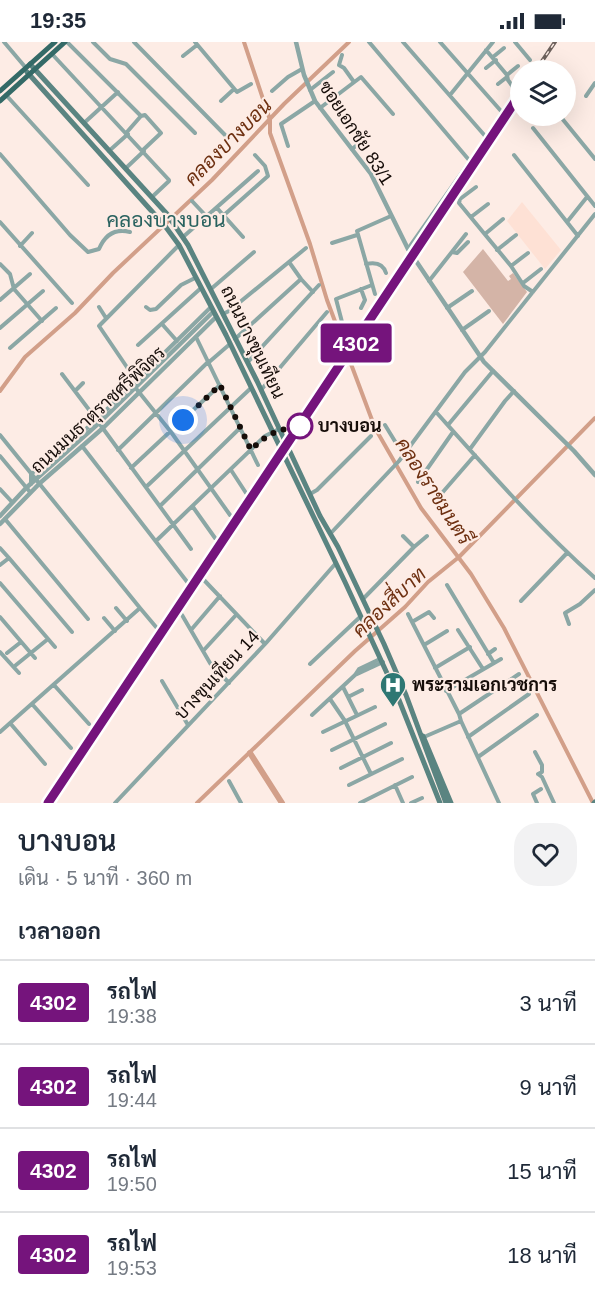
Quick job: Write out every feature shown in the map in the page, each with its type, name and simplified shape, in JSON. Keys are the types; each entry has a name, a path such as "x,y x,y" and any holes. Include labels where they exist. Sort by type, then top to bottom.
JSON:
{"main road":[{"path":"0,100 66,42"},
{"path":"0,91 52,43"},
{"name":"ถนนบางขุนเทียน","path":"27,67 35,70 179,245 230,344 382,660 439,803"},
{"name":"ถนนบางขุนเทียน","path":"27,67 29,75 126,168 172,220 183,237 222,311 380,634 446,803"},
{"path":"214,312 222,311"},
{"path":"286,462 293,458"},
{"path":"336,563 344,560"},
{"path":"413,716 451,803"}],"street":[{"path":"4,42 27,67"},
{"path":"66,42 141,116 146,116 162,134 126,168"},
{"path":"93,42 110,59 126,64 195,133"},
{"path":"134,42 226,136"},
{"name":"ซอยเอกชัย 83/1","path":"296,42 302,69 315,101 371,174 408,249 484,362 574,450 595,475"},
{"path":"369,42 469,160"},
{"path":"403,42 486,137"},
{"path":"440,42 501,111"},
{"path":"450,95 493,42"},
{"path":"516,42 530,60"},
{"path":"183,56 196,43 238,93 251,84"},
{"path":"486,68 504,48"},
{"path":"486,50 510,81"},
{"path":"52,54 169,180 152,197"},
{"path":"342,55 339,65 345,69 354,82"},
{"path":"272,91 288,77 302,69"},
{"path":"309,88 333,72"},
{"path":"498,84 510,73"},
{"path":"320,108 354,82 363,78 393,114"},
{"path":"586,96 595,83"},
{"path":"221,101 234,89"},
{"path":"81,126 118,92"},
{"path":"6,95 88,185"},
{"path":"288,146 281,124 315,101"},
{"path":"109,151 141,116"},
{"path":"568,126 595,159"},
{"path":"533,128 595,207"},
{"path":"352,149 362,141"},
{"path":"0,154 70,236 87,252 99,249 103,240 111,233 118,230 130,232"},
{"path":"408,249 475,154"},
{"path":"224,215 268,176 265,166 255,155"},
{"path":"514,155 578,236"},
{"path":"183,237 258,171"},
{"path":"476,187 459,201 523,283 532,291"},
{"path":"567,222 587,197"},
{"path":"192,201 207,217"},
{"path":"471,217 488,204"},
{"path":"217,208 243,237"},
{"path":"331,533 399,461 465,372 481,357 595,214"},
{"path":"375,294 357,231 391,216"},
{"path":"484,234 503,219"},
{"path":"0,222 72,303"},
{"path":"20,246 32,234"},
{"path":"429,281 466,234"},
{"path":"332,243 357,235"},
{"path":"497,250 516,236"},
{"path":"452,252 458,253 468,242"},
{"path":"179,245 99,326 156,412 231,515"},
{"path":"222,311 229,311 306,248"},
{"path":"211,289 254,252"},
{"path":"511,266 528,253"},
{"path":"289,262 313,292"},
{"path":"366,264 377,263 384,267 386,273"},
{"path":"0,264 19,284"},
{"path":"523,283 541,269"},
{"path":"10,274 14,289 42,321"},
{"path":"0,300 30,274"},
{"path":"146,307 150,310 156,309 181,285 195,278"},
{"path":"235,339 301,279"},
{"path":"247,363 320,285"},
{"path":"347,327 342,322 336,300 338,297 372,285"},
{"path":"138,345 201,288"},
{"path":"361,289 365,301 361,308"},
{"path":"0,328 43,291"},
{"path":"447,308 472,291"},
{"path":"99,307 106,318"},
{"path":"10,348 56,308"},
{"path":"462,330 489,311"},
{"name":"ถนนมนธาตุราชศรีพิจิตร","path":"138,386 196,337 214,312"},
{"name":"ถนนมนธาตุราชศรีพิจิตร","path":"138,386 177,341 214,312"},
{"name":"ถนนมนธาตุราชศรีพิจิตร","path":"0,524 2,517 15,502 214,312"},
{"path":"261,390 327,312"},
{"path":"161,324 177,341"},
{"path":"196,337 258,465"},
{"path":"118,450 230,344"},
{"path":"448,426 494,371"},
{"path":"62,374 191,549"},
{"path":"75,391 83,383"},
{"path":"131,468 220,385"},
{"path":"146,487 251,388"},
{"path":"470,449 514,391"},
{"path":"436,412 522,506 595,579"},
{"name":"ถนนมนธาตุราชศรีพิจิตร","path":"31,484 82,446 99,423"},
{"name":"ถนนมนธาตุราชศรีพิจิตร","path":"28,490 31,484 31,474 99,423"},
{"path":"385,425 396,443 408,449"},
{"path":"160,506 241,427"},
{"path":"156,541 265,436 279,429"},
{"path":"418,482 453,432"},
{"path":"0,435 156,627"},
{"path":"310,494 317,490 371,436"},
{"path":"82,446 188,583"},
{"path":"442,493 475,455"},
{"path":"0,456 28,490"},
{"path":"231,470 246,493"},
{"path":"0,489 15,502"},
{"path":"193,507 215,538"},
{"path":"2,517 88,619"},
{"path":"403,536 414,547"},
{"path":"363,600 427,536"},
{"path":"0,548 72,632"},
{"path":"521,601 567,553"},
{"path":"0,565 9,558"},
{"name":"บางขุนเทียน 14","path":"115,803 265,644 336,563"},
{"path":"203,579 265,644"},
{"path":"0,583 55,646"},
{"path":"447,585 494,663"},
{"path":"371,618 404,587"},
{"path":"568,624 564,613 580,604 595,590"},
{"path":"191,630 220,596"},
{"path":"116,608 127,621"},
{"path":"0,732 140,608"},
{"path":"412,622 429,612 434,618"},
{"path":"408,614 459,714 499,803"},
{"path":"182,615 210,663 229,682"},
{"path":"203,651 236,615"},
{"path":"0,617 35,658"},
{"path":"310,664 360,617"},
{"path":"104,618 115,631"},
{"path":"458,630 483,669"},
{"path":"423,645 447,631"},
{"path":"16,665 48,639"},
{"path":"7,653 21,642"},
{"path":"435,668 470,647"},
{"path":"488,654 495,649"},
{"path":"0,652 19,673"},
{"path":"446,691 501,659"},
{"path":"312,715 355,675 382,660"},
{"path":"459,714 519,674"},
{"path":"162,681 188,725"},
{"path":"54,685 89,724"},
{"path":"342,687 357,715"},
{"path":"348,697 362,690"},
{"path":"468,736 529,694"},
{"path":"330,699 355,739 371,774"},
{"path":"32,704 71,748"},
{"path":"323,732 375,707"},
{"path":"478,757 537,715"},
{"path":"424,737 461,721"},
{"path":"10,723 45,764"},
{"path":"332,750 385,724"},
{"path":"341,768 391,743"},
{"path":"535,752 543,768 538,774 542,777 554,803"},
{"path":"349,785 402,759"},
{"path":"360,803 412,777"},
{"path":"229,781 241,803"},
{"path":"395,785 403,803"},
{"path":"537,803 533,794 541,789"},
{"path":"411,803 422,798"}],"shaded area":[{"path":"522,202 561,250 545,269 507,221"},
{"path":"483,249 508,281 511,279 509,276 513,273 527,292 503,324 463,272"}],"waterway":[{"name":"คลองราชมนตรี","path":"244,42 270,120 270,133 310,244 327,300 375,428 421,508 471,574 504,628 593,803"},
{"name":"คลองบางบอน","path":"0,391 25,357 75,313 113,273 212,180 284,104 349,42"},
{"name":"คลองสี่บาท","path":"197,803 355,651 405,607 428,582 459,557 595,418"},
{"path":"250,753 282,803"}],"railway":[{"path":"543,60 555,42"},
{"path":"48,803 510,109"}],"train":[{"name":"4302","path":"48,803 510,109"}],"place":[{"name":"บางบอน","path":"300,426"},
{"name":"พระรามเอกเวชการ","path":"393,708"}],"district":[{"name":"คลองบางบอน","path":"166,219"}],"route":[{"path":"183,420 220,385 251,450 265,436 279,429 300,426"}]}
